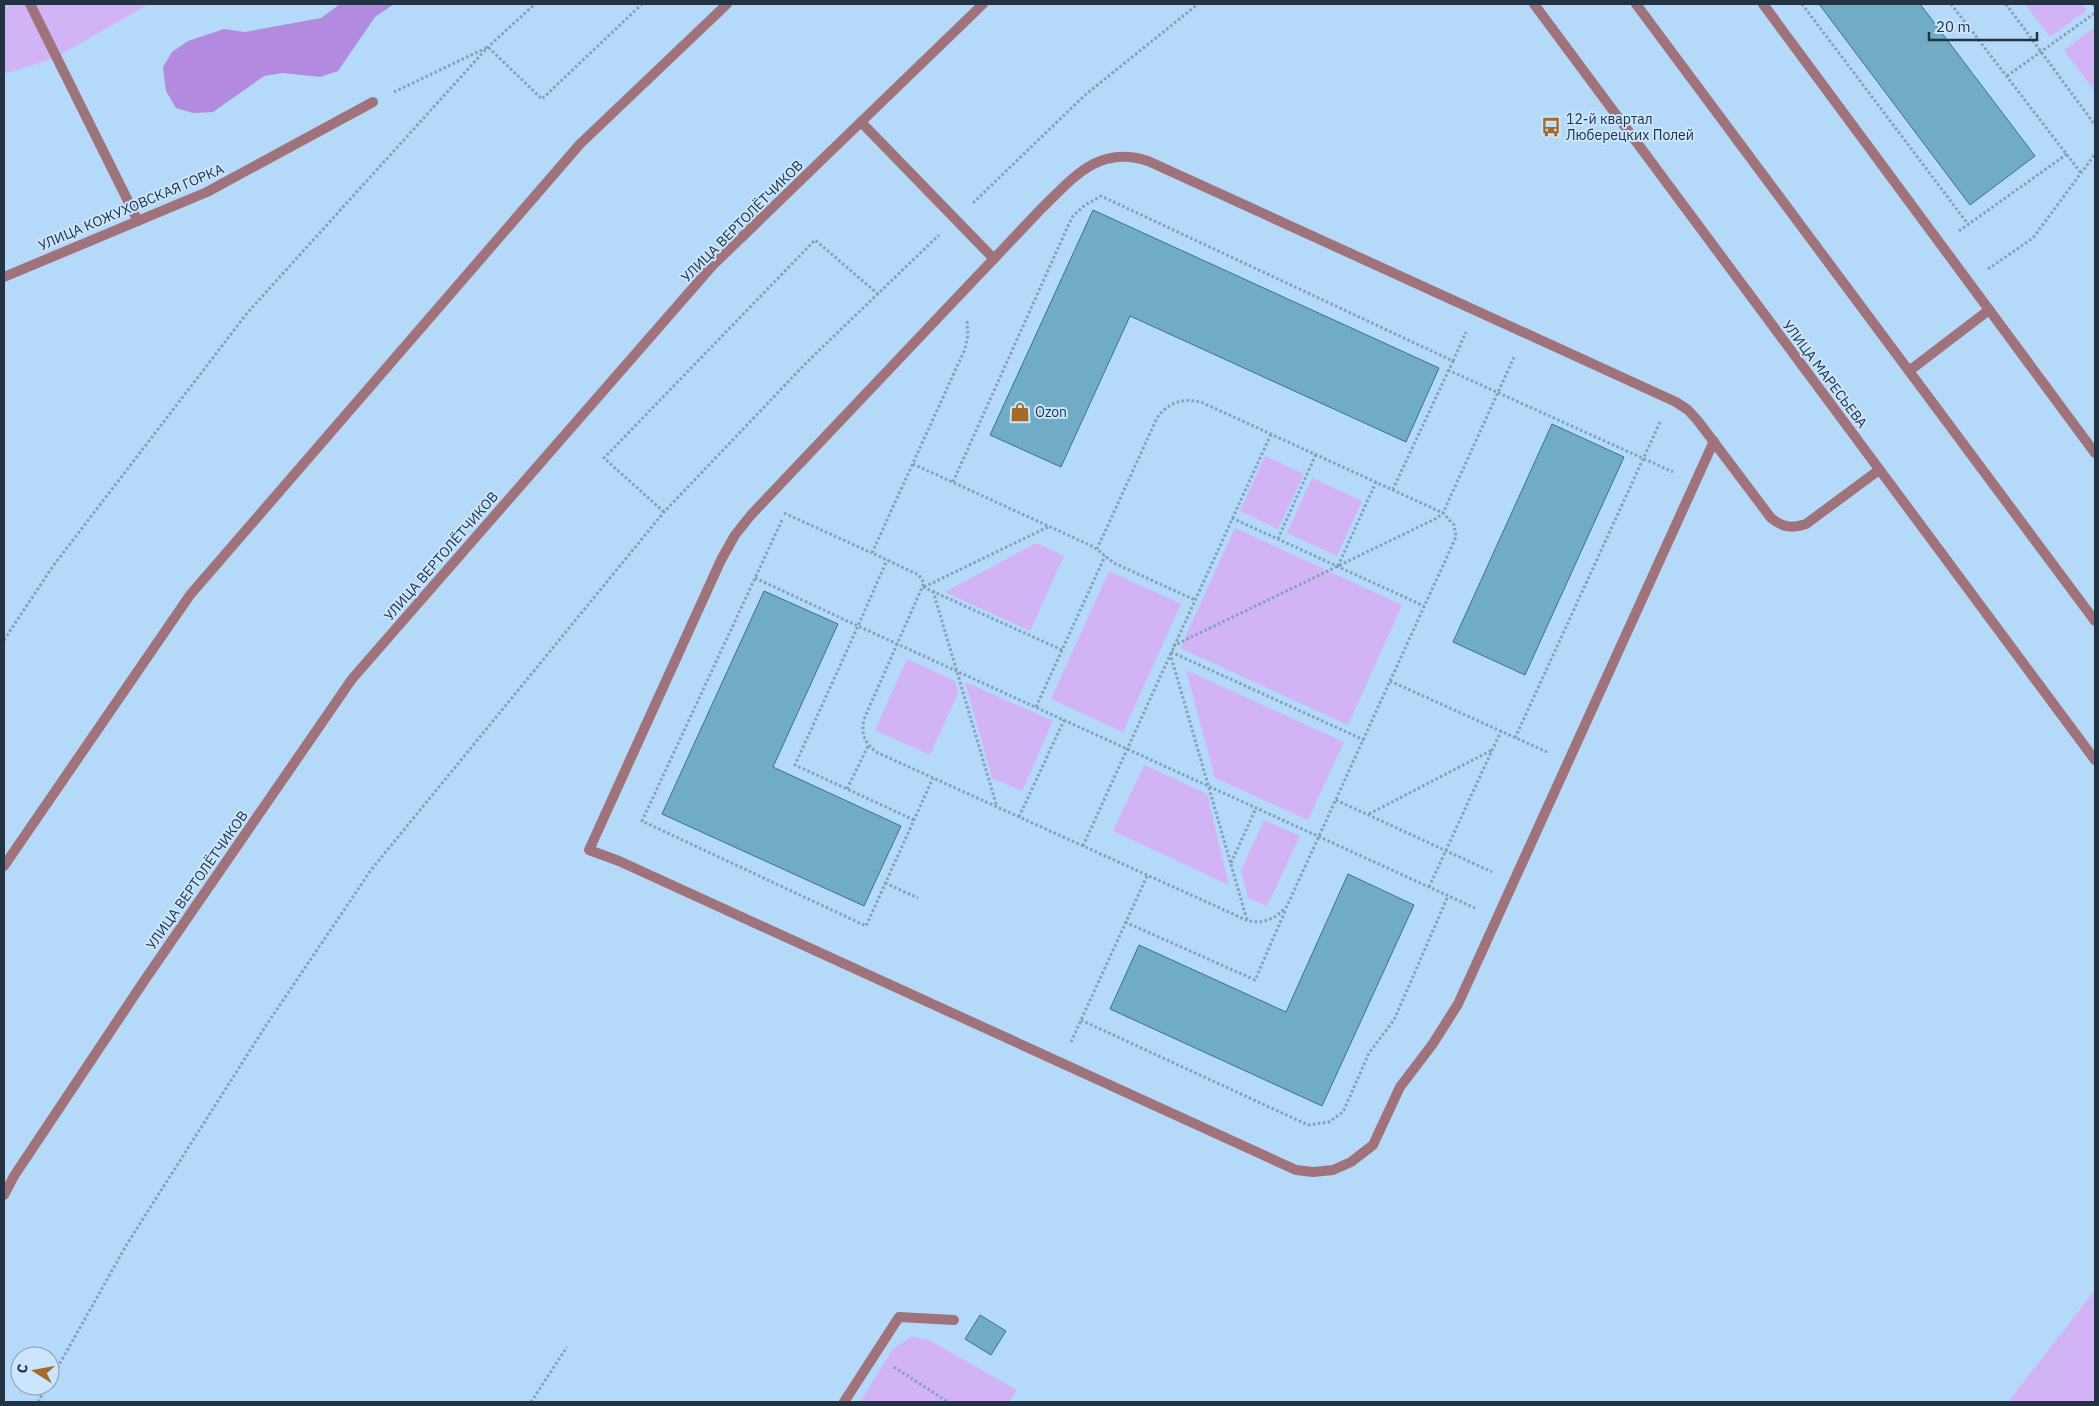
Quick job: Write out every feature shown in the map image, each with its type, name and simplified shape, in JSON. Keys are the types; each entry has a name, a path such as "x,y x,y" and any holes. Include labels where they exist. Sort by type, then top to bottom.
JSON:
{"street":[{"path":"30,4 138,221"},
{"path":"4,866 190,596 580,144 727,4"},
{"name":"УЛИЦА ВЕРТОЛЁТЧИКОВ","path":"4,1195 14,1176 133,998 352,679 714,265 983,4"},
{"name":"УЛИЦА МАРЕСЬЕВА","path":"1534,4 2095,760"},
{"path":"1636,4 2095,621"},
{"path":"1762,4 2095,453"},
{"name":"УЛИЦА КОЖУХОВСКАЯ ГОРКА","path":"4,277 207,192 373,102"},
{"path":"861,122 994,259"},
{"path":"1714,441 1458,1004 1441,1032 1400,1087 1373,1145 1351,1162 1333,1170 1313,1172 1296,1170 619,861 589,850 721,560 735,535 1041,209 1087,166 1099,160 1125,155 1148,161 1670,399 1693,414 1714,441 1770,518 1776,523 1789,528 1806,524 1879,470"},
{"path":"1909,371 1989,310"},
{"path":"844,1402 899,1317 954,1320"}],"path":[{"path":"4,640 53,566 248,312 488,47 534,4"},
{"path":"488,47 542,99 642,4"},
{"path":"60,1363 128,1244 265,1027 371,870 664,512 807,362 1085,95 1198,4"},
{"path":"1802,4 1968,224"},
{"path":"1951,4 2081,173"},
{"path":"2006,4 2095,125"},
{"path":"2007,76 2095,13"},
{"path":"373,102 488,47"},
{"path":"1940,244 2067,154"},
{"path":"1968,282 2033,238 2095,154"},
{"path":"952,482 1072,217 1085,204 1101,196 1452,361"},
{"path":"664,512 604,458 815,240 878,294"},
{"path":"872,553 968,342 967,319 959,296"},
{"path":"1393,489 1476,310"},
{"path":"1174,646 1433,520 1443,512 1525,333"},
{"path":"1448,370 1695,482"},
{"path":"1515,738 1670,399"},
{"path":"1097,549 1157,418 1170,405 1179,401 1190,400 1201,402 1443,512 1454,525 1456,537 1255,980 1125,922"},
{"path":"1083,846 1271,434"},
{"path":"1278,539 1316,454"},
{"path":"913,464 1050,526 1097,549 1114,563 1195,600"},
{"path":"1338,567 1376,482"},
{"path":"763,503 919,575 924,580 924,587 864,719 862,732 868,746 876,752 1247,921 1256,923 1269,920 1280,914 1287,906"},
{"path":"785,513 642,821 866,926 933,778"},
{"path":"1232,518 1424,606"},
{"path":"924,587 1050,526"},
{"path":"1036,707 1105,556"},
{"path":"887,560 795,765 914,820"},
{"path":"755,578 1496,918"},
{"path":"924,587 1062,650"},
{"path":"933,592 998,808"},
{"path":"1171,652 1364,740"},
{"path":"1171,652 1247,921"},
{"path":"1390,681 1568,762"},
{"path":"1019,817 1064,720"},
{"path":"1429,887 1501,731"},
{"path":"847,789 868,746"},
{"path":"1368,815 1493,749"},
{"path":"1336,800 1513,881"},
{"path":"1231,863 1256,808"},
{"path":"1061,1063 1147,876"},
{"path":"885,883 918,898"},
{"path":"1081,1020 1308,1125 1329,1122 1343,1112 1369,1054 1394,1020 1448,896"},
{"path":"531,1402 567,1346"},
{"path":"875,1355 948,1402"}],"shaded area":[{"path":"4,4 149,4 55,58 4,74"},
{"path":"340,4 394,4 375,17 338,71 320,77 283,73 264,76 213,112 193,113 176,108 166,91 163,67 172,52 188,41 224,29 245,32 321,18"},
{"path":"2025,4 2082,4 2087,10 2050,37"},
{"path":"2095,27 2095,92 2064,50"},
{"path":"1265,456 1304,474 1278,529 1240,511"},
{"path":"1312,478 1362,501 1337,556 1287,533"},
{"path":"1235,528 1402,605 1348,725 1180,648"},
{"path":"1036,543 1064,556 1030,631 945,592"},
{"path":"1109,571 1181,604 1123,732 1051,699"},
{"path":"907,659 955,681 958,693 930,755 875,730"},
{"path":"1186,670 1344,742 1308,820 1215,778"},
{"path":"965,682 1053,721 1022,791 992,778"},
{"path":"1144,765 1207,794 1229,885 1113,831"},
{"path":"1264,820 1300,836 1267,906 1248,898 1241,871"},
{"path":"2095,1290 2095,1402 2008,1402"},
{"path":"911,1337 929,1340 1017,1390 1009,1402 860,1402 893,1349"}],"building":[{"path":"1819,4 1920,4 2035,156 1970,205"},
{"path":"1093,210 1439,368 1406,442 1130,316 1061,467 990,435"},
{"path":"1552,424 1624,457 1525,675 1453,642"},
{"path":"764,591 838,624 773,767 901,826 864,906 662,814"},
{"path":"1348,874 1414,905 1322,1106 1110,1009 1139,945 1286,1012"},
{"path":"980,1315 1006,1331 991,1355 965,1339"}],"place":[{"name":"12-й квартал Люберецких Полей","path":"1551,127"},
{"name":"Ozon","path":"1020,412"}]}
